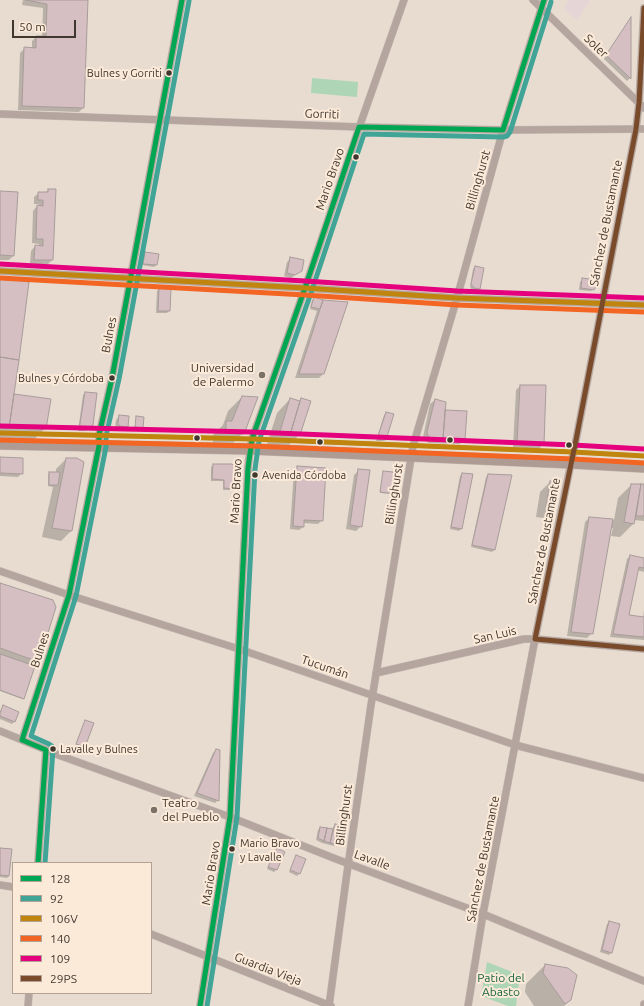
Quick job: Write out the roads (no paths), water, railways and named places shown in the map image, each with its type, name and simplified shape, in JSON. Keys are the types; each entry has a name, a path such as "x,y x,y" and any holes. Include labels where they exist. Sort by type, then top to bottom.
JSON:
{"main road":[{"path":"0,444 99,440 251,444 572,458 644,467"}],"street":[{"name":"Bulnes","path":"22,740 69,595 131,278 182,0"},
{"name":"Mario Bravo","path":"200,1006 230,817 248,468 251,444 404,0"},
{"name":"Soler","path":"533,0 642,106"},
{"name":"Billinghurst","path":"330,1006 348,863 376,673 412,451 504,130 544,0"},
{"name":"Sánchez de Bustamante","path":"468,1006 483,914 515,745 636,129 642,106 644,8"},
{"name":"Gorriti","path":"0,114 359,127 504,130 644,129"},
{"path":"0,271 457,298 644,305"},
{"name":"Tucumán","path":"0,571 69,595 239,649 515,745 644,778"},
{"name":"San Luis","path":"376,673 524,639 644,649"},
{"name":"Lavalle","path":"0,731 46,750 230,817 483,914 644,981"},
{"path":"38,862 46,750"},
{"path":"0,885 12,887"},
{"name":"Guardia Vieja","path":"152,934 330,1006"},
{"path":"28,1006 29,994"}],"lane":[{"path":"0,433 99,440"},
{"path":"572,458 644,456"}],"place":[{"name":"Bulnes y Gorriti","path":"169,73"},
{"name":"Universidad de Palermo","path":"262,375"},
{"name":"Bulnes y Córdoba","path":"112,378"},
{"name":"Avenida Córdoba","path":"255,475"},
{"name":"Lavalle y Bulnes","path":"53,749"},
{"name":"Teatro del Pueblo","path":"154,810"},
{"name":"Mario Bravo y Lavalle","path":"232,849"}],"park label":[{"name":"Patio del Abasto","path":"501,985"}]}
